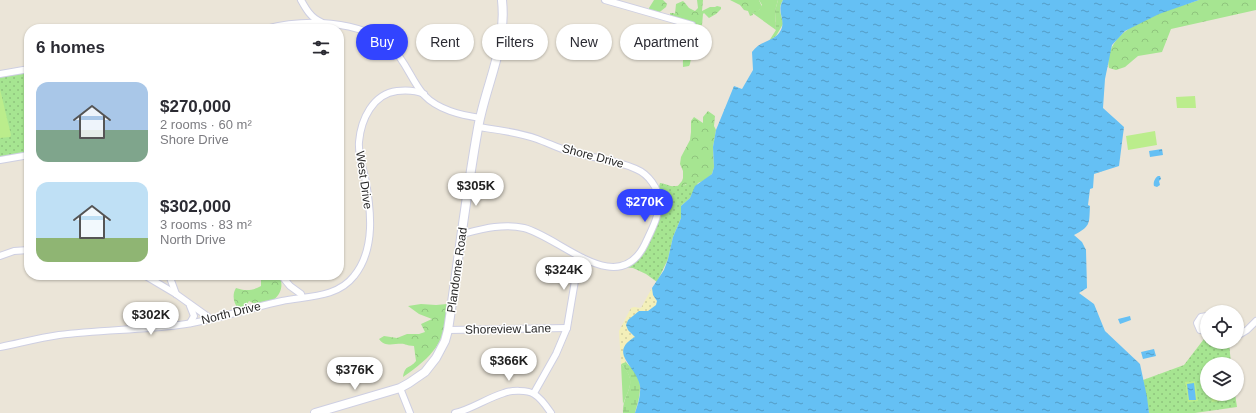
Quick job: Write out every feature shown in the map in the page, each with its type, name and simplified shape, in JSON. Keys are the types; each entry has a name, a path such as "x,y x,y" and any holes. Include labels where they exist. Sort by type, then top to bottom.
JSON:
{"main road":[{"name":"Plandome Road","path":"315,413 400,388 418,377 431,366 441,351 448,330 478,127 501,44 503,18 502,0"}],"street":[{"path":"301,0 308,12 316,20 324,23"},
{"path":"605,0 689,24"},
{"path":"308,12 304,24 331,24"},
{"path":"344,26 366,32 380,39 391,48 402,59 424,94 439,106 450,111 480,118"},
{"path":"0,74 24,70"},
{"path":"405,90 410,85 413,77"},
{"name":"West Drive","path":"299,298 328,294 337,290 347,284 354,276 363,260 368,246 369,218 368,200 359,143 361,129 367,112 383,95 405,90 424,94"},
{"name":"Shore Drive","path":"462,234 497,226 524,228 537,232 578,257 594,263 612,267 626,265 636,259 650,234 659,209 659,197 652,182 640,171 623,163 567,151 517,133 478,127"},
{"path":"0,160 24,155"},
{"path":"0,256 14,251 24,250"},
{"path":"534,393 556,354 567,328 578,257"},
{"path":"152,280 176,294 211,319"},
{"path":"171,280 176,294"},
{"path":"285,280 290,286 298,291 299,298"},
{"path":"289,300 290,286"},
{"name":"North Drive","path":"0,347 57,335 190,323 299,298"},
{"path":"190,305 194,313 190,323"},
{"path":"1200,318 1197,323 1200,330"},
{"path":"1244,332 1256,321"},
{"name":"Shoreview Lane","path":"448,330 567,328"},
{"path":"400,388 410,413"},
{"path":"455,413 478,405 503,393 520,391 534,393 551,413"}],"green space":[{"path":"654,0 663,0 667,4 666,7 656,15 649,13 649,8"},
{"path":"697,0 703,0 702,11 710,7 717,6 721,7 721,9 709,18 704,13 702,24 684,24 670,16 670,13 675,14 676,4 683,1 689,8 695,11 698,8"},
{"path":"730,0 759,0 762,7 757,12 752,12 753,15 750,16 748,11 744,10 740,5"},
{"path":"759,0 778,0 775,11 776,30 751,12 759,10 762,5"},
{"path":"778,0 783,0 780,9 783,24 776,36 769,41 776,30 775,11"},
{"path":"1199,0 1256,0 1256,10 1171,29 1162,52 1138,56 1125,67 1116,70 1109,68 1110,53 1116,41 1126,31 1155,15"},
{"path":"683,60 691,60 689,66 683,67"},
{"path":"24,70 24,156 0,160 0,75"},
{"path":"0,89 11,135 10,137 0,138"},
{"path":"1195,96 1196,108 1177,108 1176,97"},
{"path":"708,111 715,116 714,126 716,130 713,147 714,167 712,174 705,180 697,180 664,193 659,187 660,183 677,187 682,181 683,171 680,164 681,157 690,140 691,121 694,117 703,123 703,117"},
{"path":"1155,131 1157,145 1128,150 1126,136"},
{"path":"688,179 705,180 698,183 690,198 681,206 681,218 673,237 668,259 657,282 646,274 633,268 621,267 636,259 659,209 655,188 686,185"},
{"path":"261,280 280,280 281,282 281,289 274,299 262,304 256,304 249,301 243,308 239,309 235,304 234,299 236,288 248,290 261,286"},
{"path":"421,304 447,304 444,328 441,338 430,355 403,377 406,368 416,361 414,346 404,344 387,344 381,342 379,339 384,336 397,338 407,334 419,334 425,332 421,324 432,319 419,314 408,306"},
{"path":"1200,344 1200,349 1230,349 1230,357 1200,357 1200,401 1236,401 1237,407 1195,413 1149,413 1143,380 1184,365"},
{"path":"626,362 638,376 640,392 635,413 623,413 623,406 629,388 630,378 627,371 621,364"},
{"path":"621,364 629,374 630,379 629,388 623,404"},
{"path":"1195,381 1198,401 1188,402 1185,382"}],"sand":[{"path":"652,288 653,295 657,301 656,305 648,311 639,311 628,321 628,330 635,337 625,360 626,362 621,364 619,331 631,308 641,308"}],"water":[{"path":"783,0 1199,0 1159,14 1125,31 1112,45 1105,79 1103,108 1124,127 1119,166 1094,174 1093,188 1090,189 1088,205 1090,206 1089,221 1084,229 1074,235 1082,242 1086,250 1087,288 1079,293 1094,304 1105,331 1140,364 1149,413 635,413 640,396 640,386 638,379 623,354 627,343 635,337 628,330 626,325 628,320 639,311 648,311 656,305 657,301 653,295 652,288 664,270 668,259 673,237 681,218 681,206 690,198 695,186 712,174 714,167 713,147 716,130 734,86 742,89 753,70 752,52 759,45 775,37 781,30 782,22 780,8"},
{"path":"1162,149 1163,155 1150,157 1149,151"},
{"path":"1158,176 1160,176 1161,179 1159,181 1160,185 1157,187 1154,186 1154,183"},
{"path":"1130,316 1131,320 1120,324 1118,319"},
{"path":"1154,349 1156,356 1143,359 1141,352"},
{"path":"1194,383 1196,400 1189,400 1187,384"}]}
